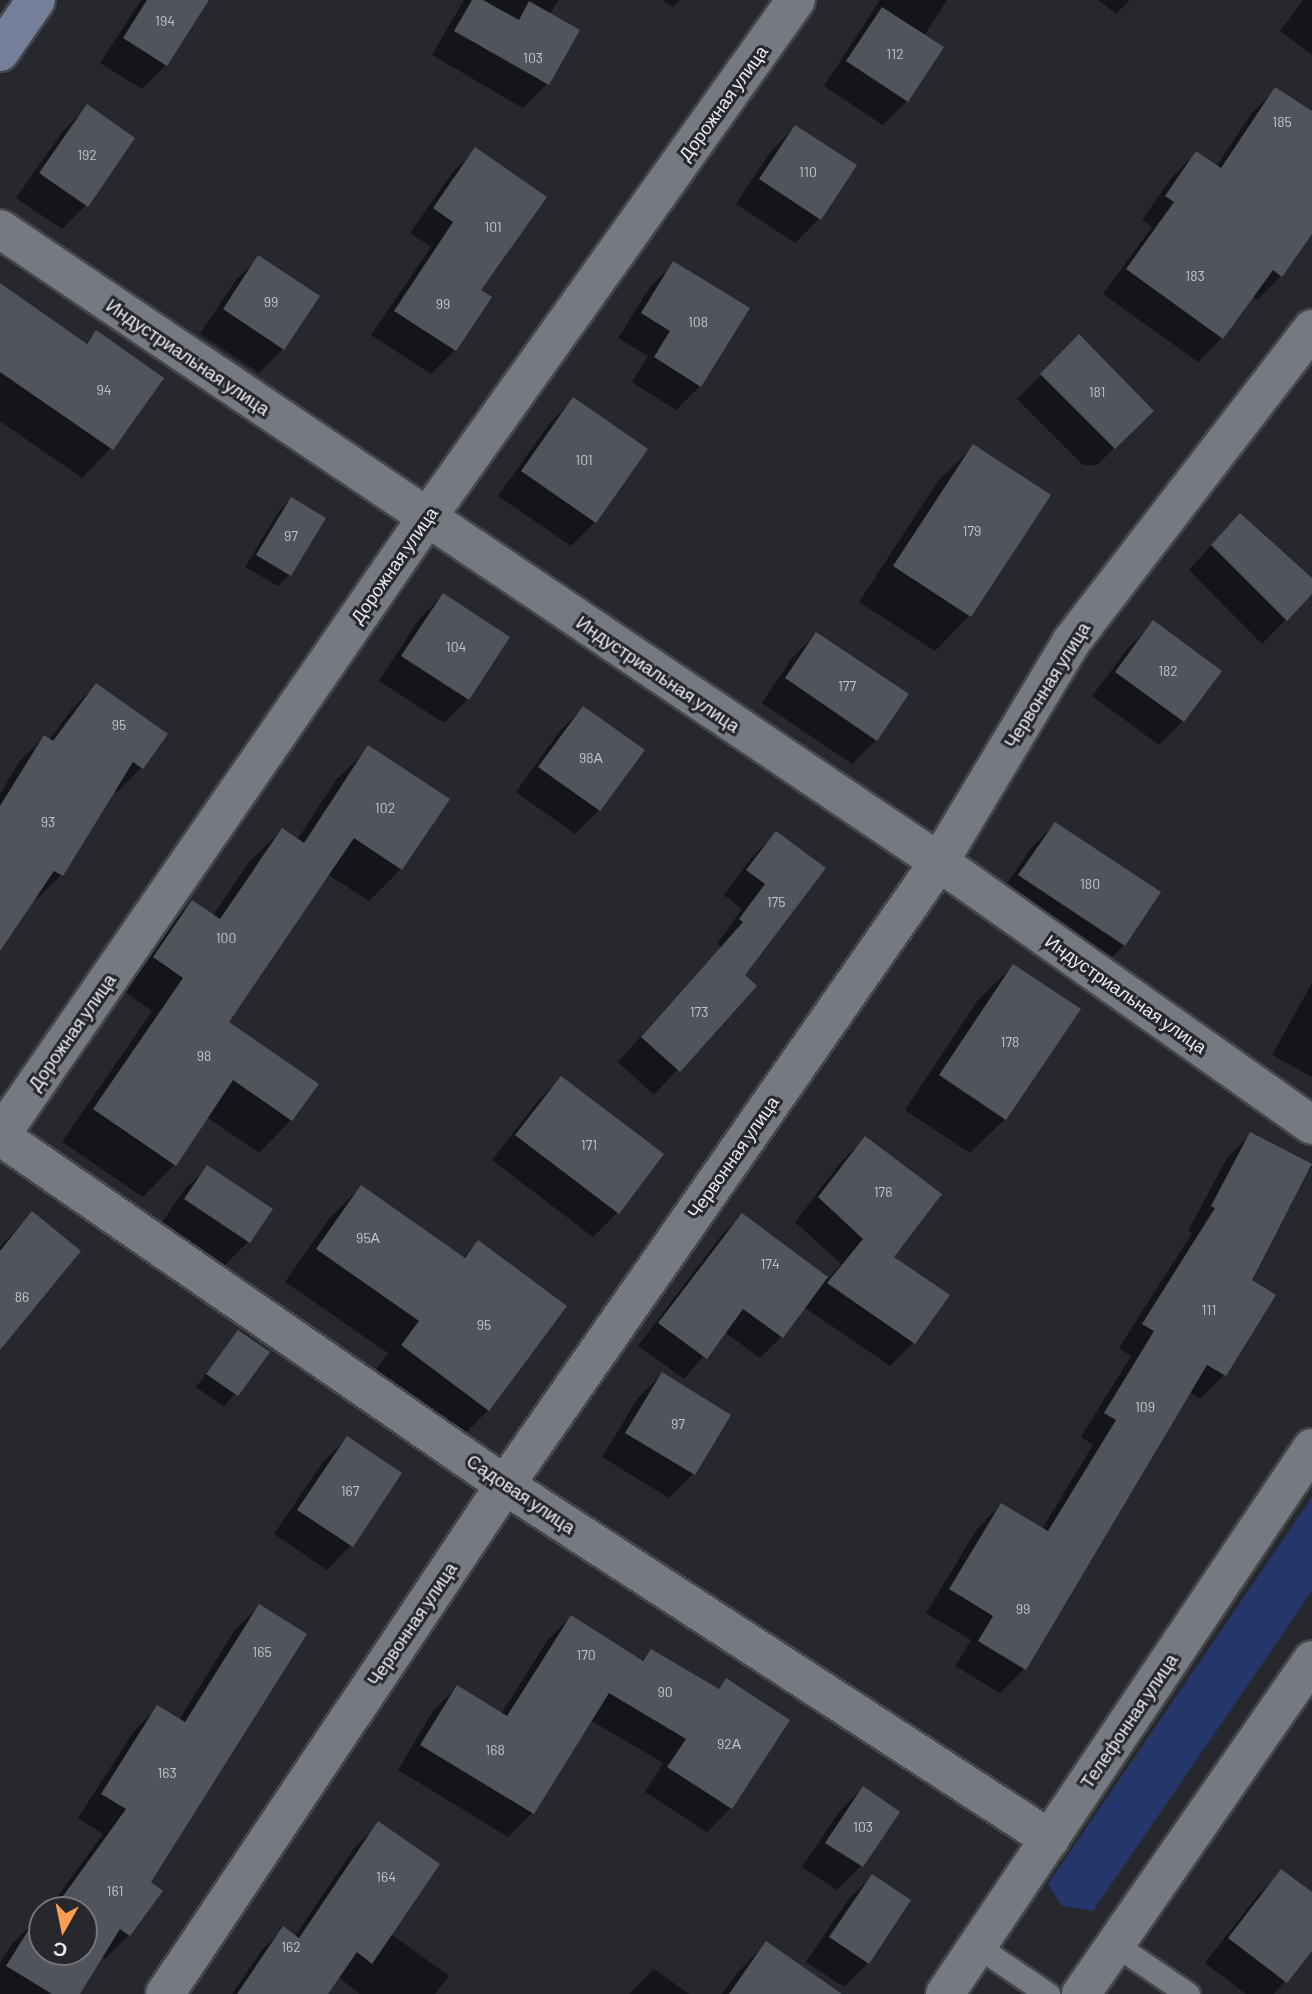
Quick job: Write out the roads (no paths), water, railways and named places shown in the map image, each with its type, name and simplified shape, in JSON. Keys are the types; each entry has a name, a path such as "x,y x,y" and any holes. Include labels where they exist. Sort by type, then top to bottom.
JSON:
{"street":[{"path":"0,52 36,0"},
{"name":"Дорожная улица","path":"0,1136 426,519 796,0"},
{"name":"Индустриальная улица","path":"0,229 426,519 939,862 1312,1125"},
{"name":"Червонная улица","path":"165,1994 505,1485 939,862 1071,642 1312,329"},
{"name":"Садовая улица","path":"0,1136 505,1485 1050,1839"},
{"name":"Телефонная улица","path":"945,1994 1312,1448"},
{"path":"1081,1994 1312,1660"}],"lane":[{"path":"1115,1945 1188,1994"},
{"path":"977,1946 1048,1994"}]}
